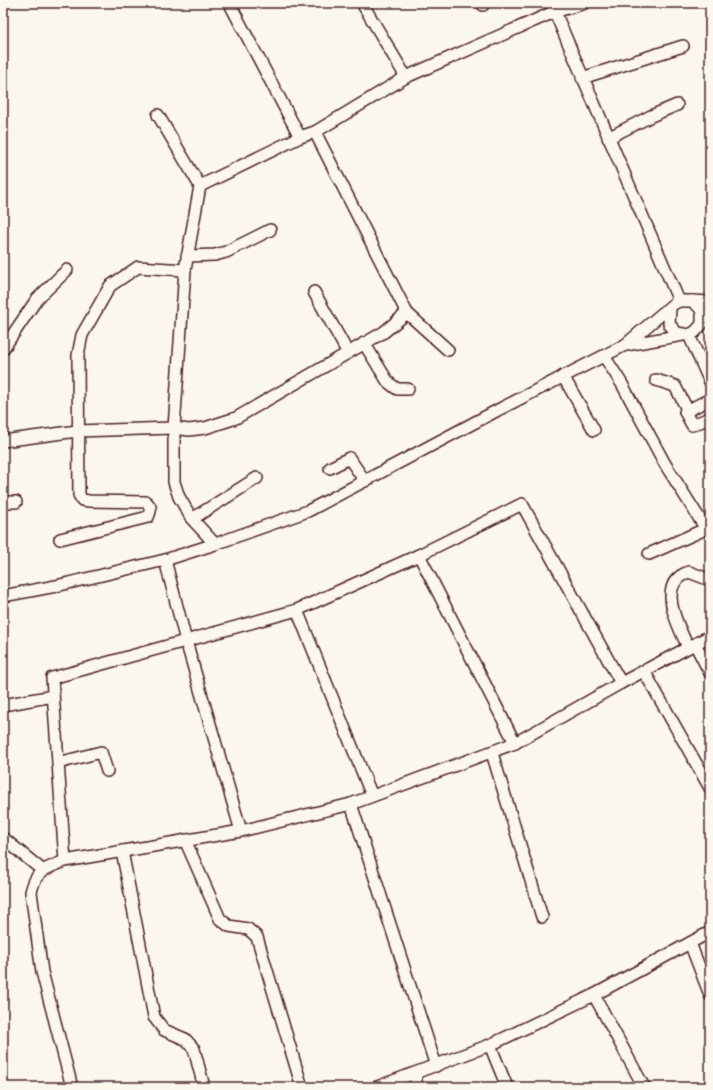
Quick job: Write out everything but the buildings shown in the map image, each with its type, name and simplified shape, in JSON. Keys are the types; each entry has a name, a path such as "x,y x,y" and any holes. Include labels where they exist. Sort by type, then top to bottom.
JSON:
{"street":[{"path":"362,3 406,78"},
{"path":"200,186 300,137 314,132 406,78 553,8 585,3"},
{"path":"231,6 300,137"},
{"path":"553,8 679,301"},
{"path":"582,78 683,46"},
{"path":"608,138 651,116 677,105"},
{"path":"158,115 200,186 185,270 174,428 174,482 179,497 192,519 215,544"},
{"path":"314,132 407,313 448,350"},
{"path":"187,256 215,255 226,252 270,230"},
{"path":"60,539 148,517 151,510 150,505 146,502 82,500 79,495 77,431 78,355 82,335 110,286 138,267 185,270"},
{"path":"3,349 37,299 67,270"},
{"path":"314,292 348,352"},
{"path":"3,596 56,586 165,560 215,544 308,510 625,345 679,301 710,302"},
{"path":"625,345 686,335 695,332 706,321 699,307 692,301"},
{"path":"670,309 668,318 669,324 677,333 686,335"},
{"path":"3,441 77,431 174,428 189,430 205,428 236,418 384,332 407,313"},
{"path":"686,335 710,382"},
{"path":"364,343 388,382 397,389 408,389"},
{"path":"604,356 622,384 665,464 708,528 649,554"},
{"path":"564,376 594,430"},
{"path":"656,380 675,386 687,409 685,412 691,425 710,418"},
{"path":"687,409 710,399"},
{"path":"330,468 349,458 365,481"},
{"path":"192,519 257,478"},
{"path":"3,502 16,502"},
{"path":"65,860 52,678 297,610 419,555 522,504 621,683"},
{"path":"419,555 515,743"},
{"path":"165,560 186,641 241,831"},
{"path":"710,580 689,572 677,578 672,584 671,596 674,612 691,645 710,673"},
{"path":"297,610 372,796"},
{"path":"72,1087 42,972 31,892 34,880 42,870 65,860 241,831 351,804 515,743 621,683 710,636"},
{"path":"644,671 710,788"},
{"path":"3,705 53,696"},
{"path":"58,763 101,752 107,771"},
{"path":"492,752 542,917"},
{"path":"351,804 436,1066"},
{"path":"3,838 42,870"},
{"path":"185,840 220,919 229,926 248,929 257,938 302,1087"},
{"path":"122,851 154,1017 164,1030 185,1039 194,1049 204,1087"},
{"path":"377,1087 490,1046 594,995 710,932"},
{"path":"690,943 710,995"},
{"path":"594,995 644,1087"},
{"path":"490,1046 507,1087"},
{"path":"416,1073 416,1087"}]}
